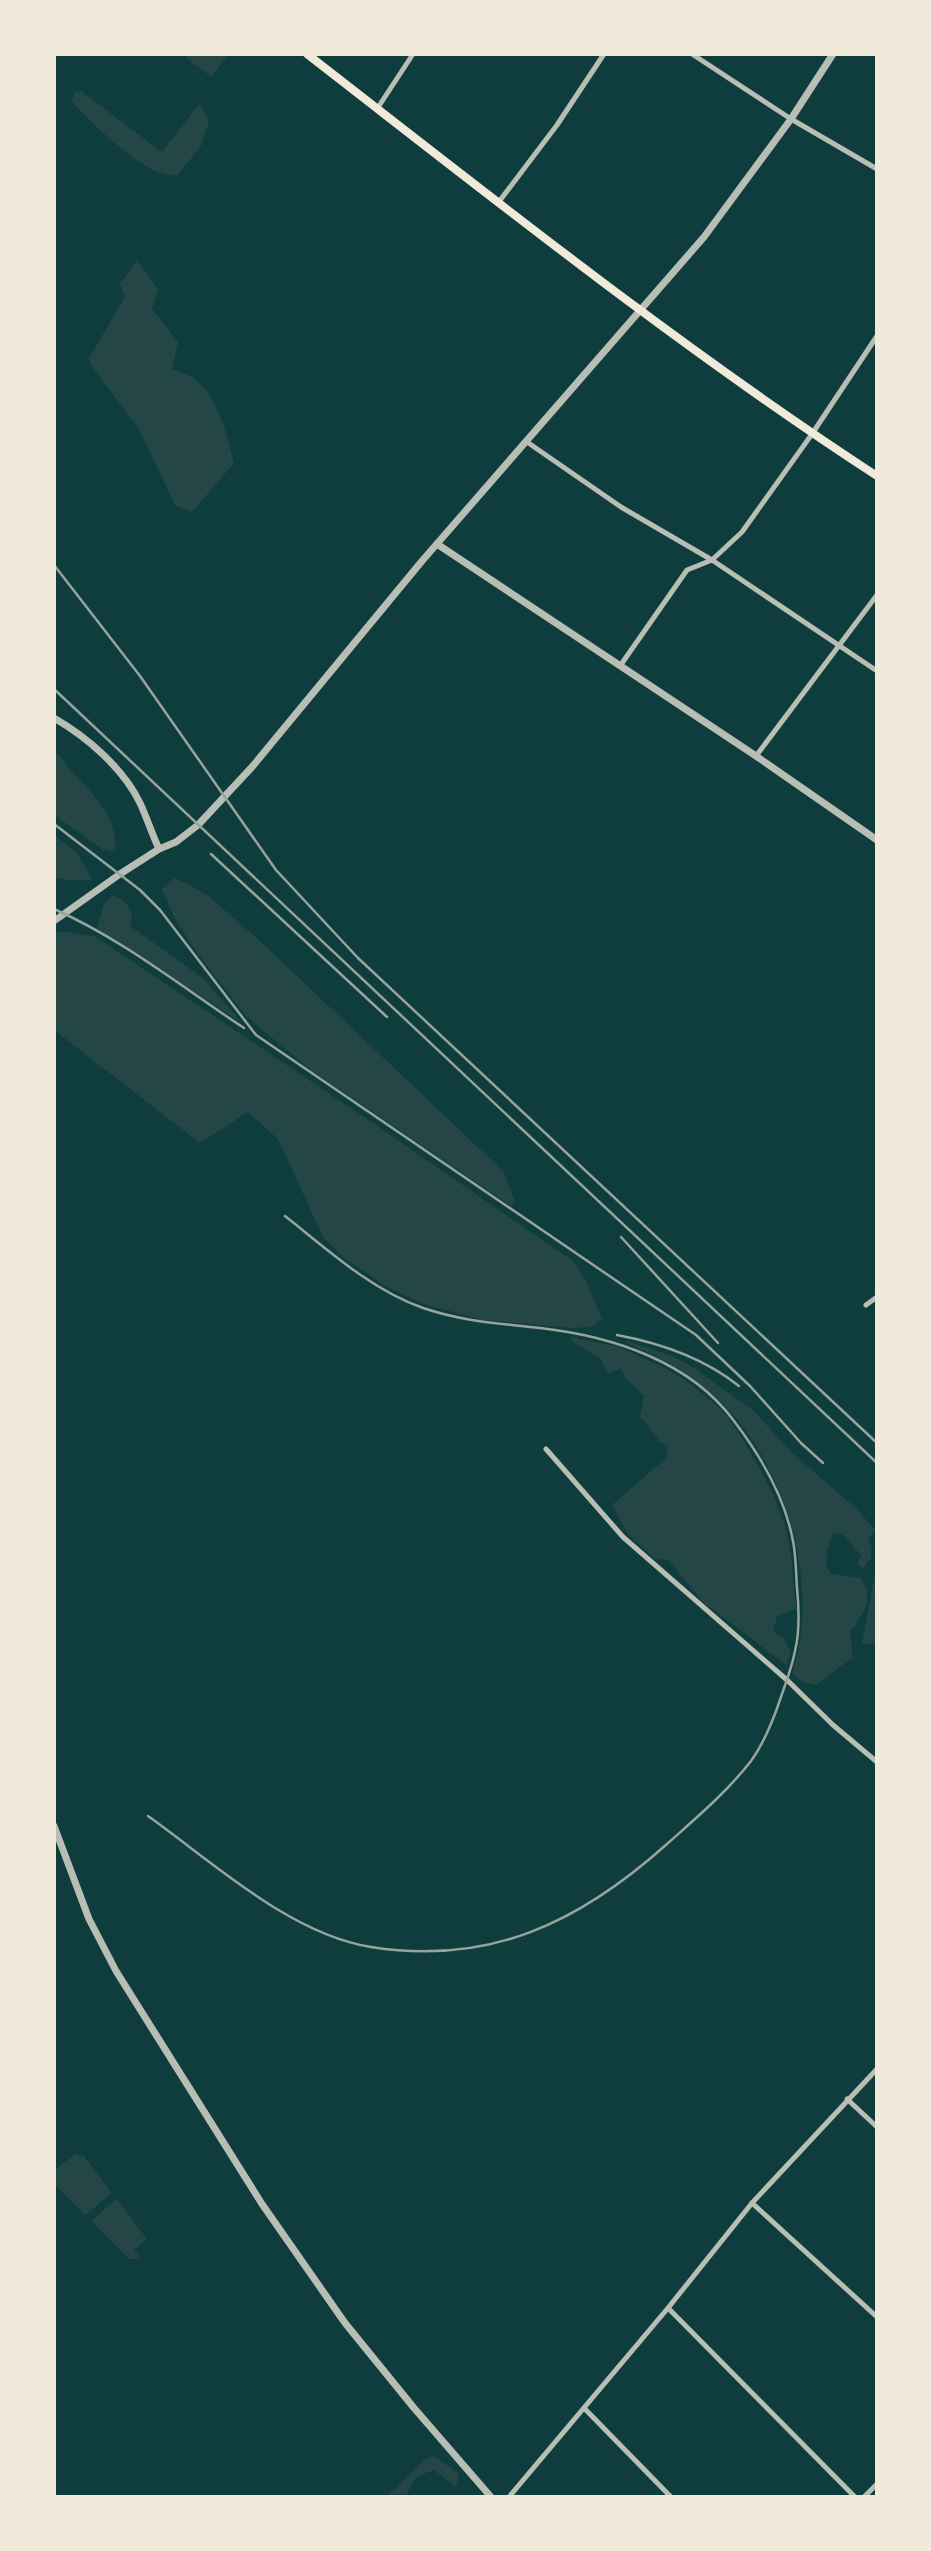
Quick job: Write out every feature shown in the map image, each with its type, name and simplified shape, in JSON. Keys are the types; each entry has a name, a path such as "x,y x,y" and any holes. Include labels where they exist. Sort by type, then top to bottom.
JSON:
{"main road":[{"path":"307,54 641,311 813,434 877,476"}],"street":[{"path":"377,109 413,54"},
{"path":"498,203 557,125 604,54"},
{"path":"692,54 791,119 877,169"},
{"path":"54,921 159,849 176,842 203,821 252,767 436,544 704,237 791,119 833,54"},
{"path":"620,666 687,570 712,560 742,532 813,434 877,336"},
{"path":"527,442 621,507 712,560 877,671"},
{"path":"436,544 756,756 877,841"},
{"path":"756,756 877,595"},
{"path":"54,718 71,727 123,776 140,802 159,849"},
{"path":"866,1305 877,1297"},
{"path":"546,1449 623,1538 877,1762"},
{"path":"54,1826 89,1919 116,1971 262,2204 345,2323 491,2497"},
{"path":"509,2497 668,2308 752,2203 877,2069"},
{"path":"847,2099 877,2127"},
{"path":"752,2203 877,2317"},
{"path":"668,2308 855,2497"},
{"path":"583,2408 671,2497"},
{"path":"864,2497 877,2484"}],"shaded area":[{"path":"189,54 228,54 212,77 186,58"},
{"path":"81,91 162,152 198,105 202,107 209,121 201,146 177,176 151,169 114,142 79,110 72,101 74,93"},
{"path":"137,260 158,289 152,309 178,342 172,369 193,378 209,395 220,416 234,463 192,512 175,505 138,427 93,368 89,358 125,297 120,284"},
{"path":"54,749 104,809 115,836 115,852 102,849 54,815"},
{"path":"54,835 78,854 92,880 54,877"},
{"path":"175,878 206,894 260,941 504,1172 515,1202 511,1206 311,1070 246,1016 197,953 175,919 162,889"},
{"path":"114,895 124,901 132,912 130,926 203,978 242,1023 97,928 104,903"},
{"path":"60,931 96,937 574,1262 587,1283 602,1319 591,1327 574,1328 484,1320 423,1304 385,1286 343,1257 323,1237 278,1139 248,1112 200,1143 54,1030 54,934"},
{"path":"571,1337 619,1347 665,1368 685,1380 722,1410 740,1435 773,1494 786,1529 796,1609 777,1616 773,1632 783,1637 791,1652 786,1665 704,1603 669,1560 655,1559 628,1534 612,1505 665,1459 668,1446 660,1442 640,1416 644,1396 626,1379 621,1368 609,1374 599,1357 571,1341"},
{"path":"627,1341 672,1356 694,1368 754,1411 792,1453 857,1509 875,1530 868,1541 872,1547 871,1558 863,1569 857,1563 861,1555 843,1535 833,1533 826,1567 832,1574 860,1578 867,1592 867,1599 860,1619 850,1631 853,1657 816,1685 803,1682 792,1674 800,1638 803,1600 799,1560 790,1521 758,1448 735,1417 700,1383 670,1364 626,1343"},
{"path":"877,1563 877,1643 862,1644"},
{"path":"75,2154 84,2156 112,2193 85,2215 54,2184 54,2171"},
{"path":"117,2199 147,2239 134,2250 141,2259 129,2259 91,2221"},
{"path":"434,2456 459,2474 456,2487 434,2470 416,2479 406,2497 386,2497 425,2459"}],"railway":[{"path":"54,565 140,676 276,870 358,958 877,1443"},
{"path":"54,689 877,1463"},
{"path":"54,824 140,890 160,910 256,1035 696,1335 750,1386 801,1443 823,1463"},
{"path":"211,854 387,1017"},
{"path":"54,909 128,949 244,1028"},
{"path":"148,1816 226,1875 282,1912 341,1940 371,1947 414,1951 455,1950 494,1943 531,1932 601,1896 634,1872 711,1804 742,1772 760,1746 775,1713 794,1657 799,1611 795,1553 789,1525 778,1493 762,1463 734,1421 716,1400 672,1367 621,1345 567,1332 453,1316 404,1300 350,1268 285,1216"},
{"path":"621,1237 718,1343"},
{"path":"617,1335 681,1353 712,1368 739,1386"}]}
